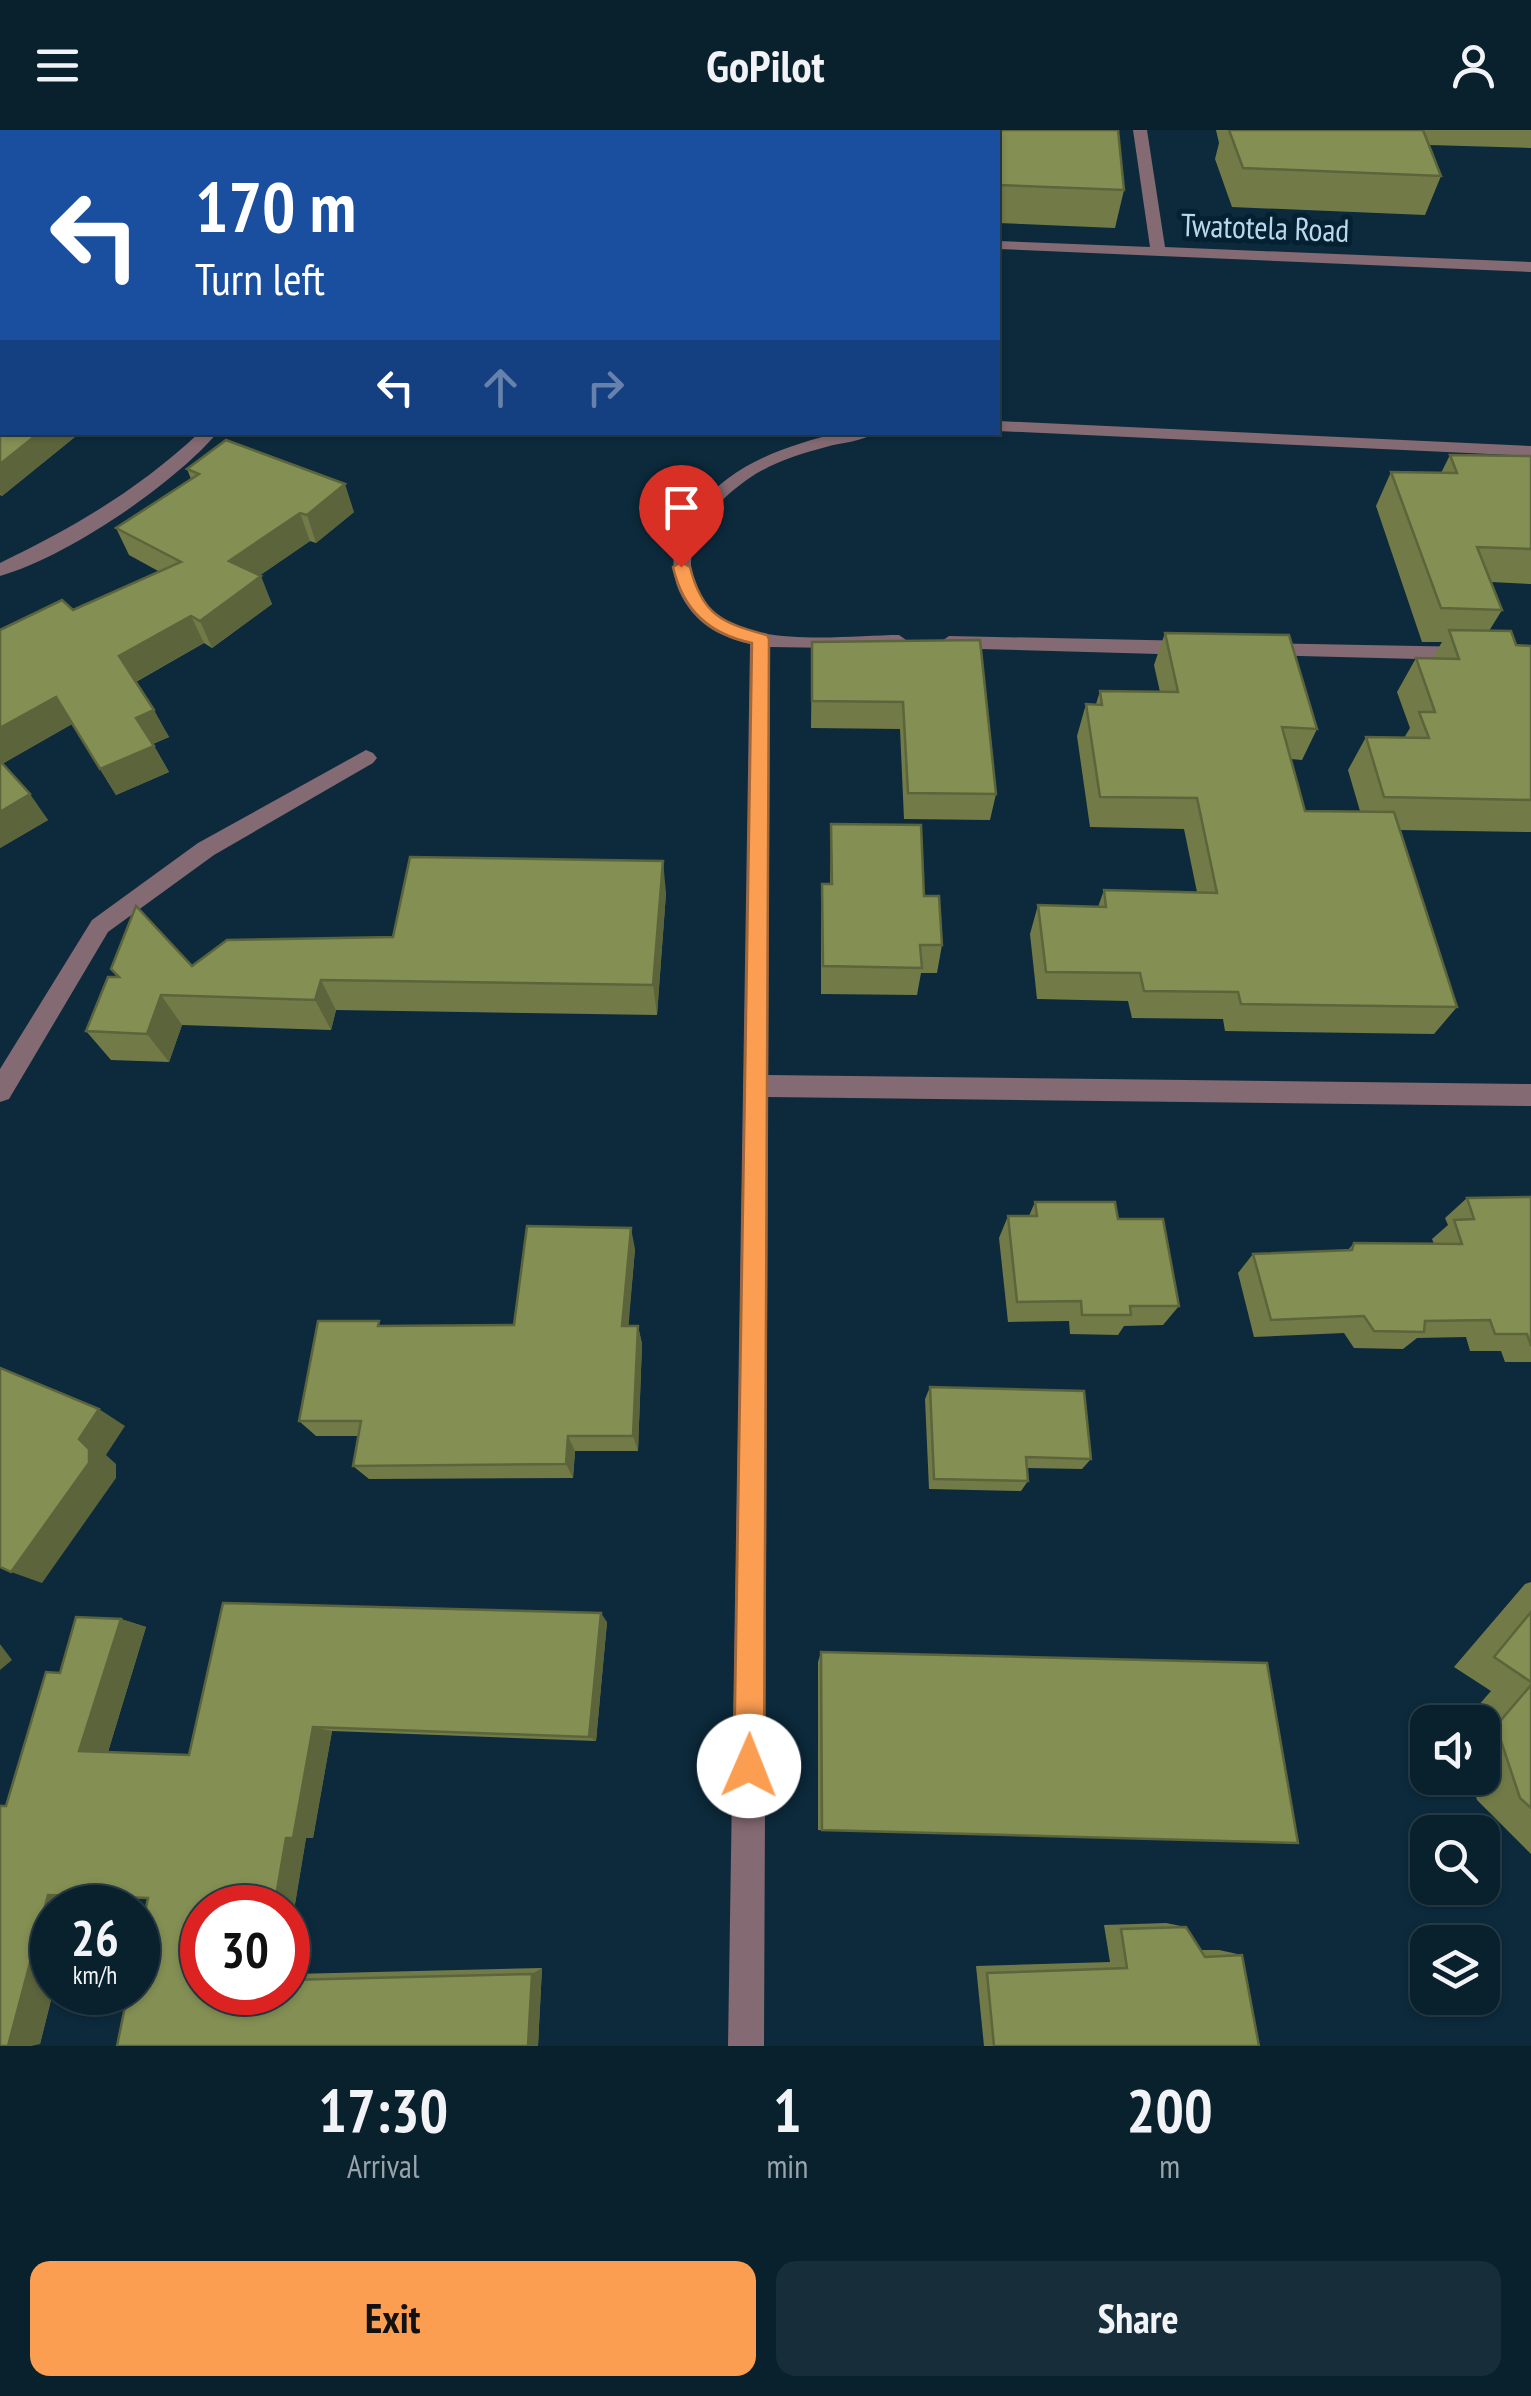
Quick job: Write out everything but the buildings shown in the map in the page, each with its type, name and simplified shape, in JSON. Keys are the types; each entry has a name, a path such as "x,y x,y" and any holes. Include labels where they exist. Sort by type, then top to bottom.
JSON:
{"street":[{"path":"1140,130 1158,251"},
{"name":"Twatotela Road","path":"1000,244 1525,266"},
{"path":"1525,266 1531,288"},
{"path":"1000,426 1531,452"},
{"path":"0,570 70,536 160,480 207,435"},
{"path":"857,435 780,455 720,490 703,507 685,539 681,567 688,594 728,632 760,639 1531,656"},
{"path":"746,2046 760,639"},
{"path":"0,1092 100,926 206,849 366,758"},
{"path":"756,1086 1531,1095"}],"route":[{"path":"681,567 688,594 698,607 728,632 760,639 749,1766"}]}
